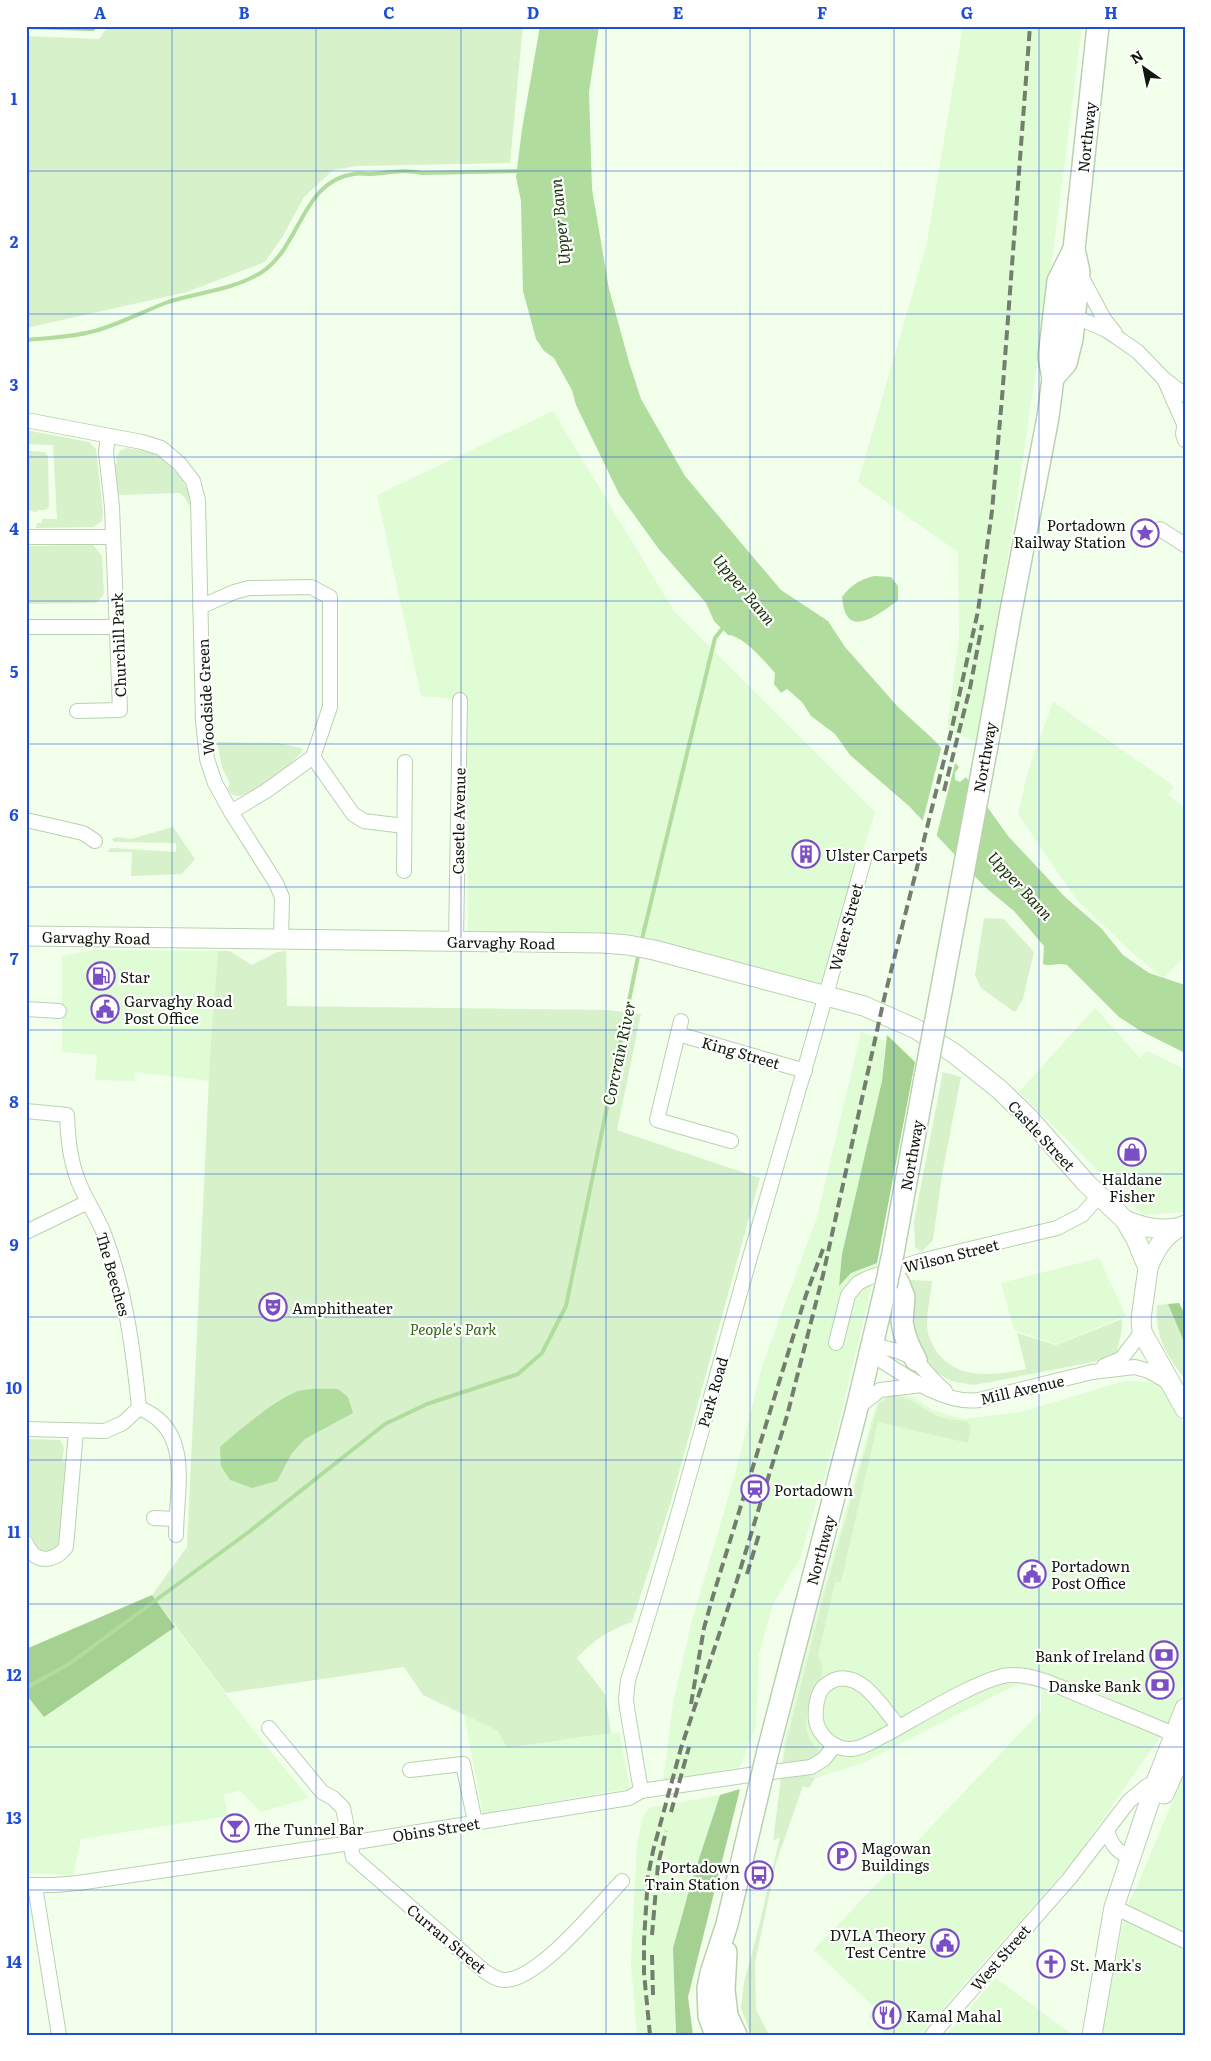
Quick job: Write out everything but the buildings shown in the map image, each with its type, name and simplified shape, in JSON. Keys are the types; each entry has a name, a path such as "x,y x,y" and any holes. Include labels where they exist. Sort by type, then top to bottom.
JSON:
{"highway":[{"name":"Northway","path":"716,2035 709,2016 708,1988 711,1973 727,1932 782,1692 892,1271 925,1078 1006,634 1048,417 1053,378 1049,357 1064,314 1078,289 1079,272 1074,249 1098,26"},
{"name":"Northway","path":"1064,314 1058,281 1074,249"},
{"path":"892,1271 904,1297 902,1322 908,1344 916,1360"},
{"name":"Northway","path":"727,1932 724,1990 727,2016 736,2035"},
{"path":"727,1932 738,1969 737,2004 742,2025 748,2035"}],"main road":[{"name":"Garvaghy Road","path":"26,936 602,943 628,945 654,950 864,1006 902,1022 955,1054"},
{"name":"Castle Street","path":"955,1054 999,1089 1029,1118 1099,1196 1125,1220 1136,1239 1148,1268"},
{"name":"Castle Street","path":"1125,1220 1152,1229 1162,1230 1181,1227"},
{"path":"1181,1227 1159,1246 1148,1268 1141,1319 1136,1339 1171,1384 1185,1409"},
{"path":"1139,1835 1163,1797 1181,1749 1185,1708"},
{"path":"1092,2035 1114,1907 1156,1782 1181,1749"}],"street":[{"path":"1079,272 1104,319 1118,338"},
{"path":"1064,314 1118,338 1151,363 1163,378 1184,423 1185,440"},
{"path":"1163,378 1185,395"},
{"path":"26,420 108,436"},
{"name":"Woodside Green","path":"108,436 142,442 161,448 179,463 193,481 198,500 204,742 207,759 215,783 282,897 281,939"},
{"name":"Churchill Park","path":"77,711 120,710 113,537 106,452 108,436"},
{"path":"1160,528 1185,545"},
{"path":"26,537 113,537"},
{"path":"200,607 234,592 249,588 311,587 330,596 330,706 313,757 266,791 231,812"},
{"path":"26,627 117,626"},
{"name":"Casetle Avenue","path":"456,942 460,700"},
{"path":"313,757 353,814 364,821 404,826"},
{"path":"404,871 405,762"},
{"path":"26,820 83,832 95,841"},
{"name":"Water Street","path":"827,995 864,859"},
{"name":"Park Road","path":"641,1791 626,1708 628,1680 662,1570 827,995"},
{"path":"26,1009 59,1011"},
{"name":"King Street","path":"730,1141 657,1120 679,1028 805,1071"},
{"name":"The Beeches","path":"26,1111 67,1115 68,1143 73,1165 102,1230 124,1300 140,1408"},
{"name":"Wilson Street","path":"836,1343 848,1295 858,1283 868,1278 926,1260 1057,1228 1082,1215 1099,1196"},
{"path":"26,1232 88,1202"},
{"name":"Mill Avenue","path":"1092,1372 1121,1359 1136,1339"},
{"name":"Mill Avenue","path":"871,1349 901,1352 916,1360 934,1383 951,1396"},
{"name":"Mill Avenue","path":"871,1349 922,1385 965,1401 979,1400 1092,1372 1135,1368 1149,1371 1171,1384"},
{"path":"857,1408 880,1390 922,1385"},
{"path":"26,1429 105,1431 123,1423 140,1408 153,1413 168,1427 174,1441 178,1466 176,1535"},
{"path":"26,1543 33,1554 44,1558 53,1558 61,1554 66,1547 76,1431"},
{"path":"154,1518 176,1519"},
{"path":"899,1727 864,1685 851,1678 839,1678 822,1688 816,1706 816,1722 821,1733 835,1746 852,1749 863,1747 989,1680 1003,1675 1012,1675 1044,1681 1181,1749"},
{"path":"269,1728 322,1792 333,1798 343,1808 350,1843"},
{"name":"Obins Street","path":"31,1886 87,1882 350,1843 629,1798 641,1791 811,1767 824,1760 835,1746"},
{"path":"410,1770 463,1764 475,1822"},
{"name":"West Street","path":"932,2035 1069,1879 1129,1802 1146,1786 1156,1782"},
{"path":"1107,1832 1111,1844 1117,1851 1130,1858"},
{"name":"Curran Street","path":"350,1843 353,1857 483,1970 503,1980 522,1974 545,1960 564,1943 622,1881"},
{"path":"31,1886 59,2035"},
{"path":"1114,1907 1185,1941"}],"shaded area":[{"path":"26,26 97,26 94,31 26,29"},
{"path":"963,26 1082,26 1055,239 1014,520 976,742 947,729 959,638 958,552 858,482 926,247"},
{"path":"553,411 674,611 875,812 820,987 631,937 468,933 466,700 421,696 377,495"},
{"path":"1053,702 1174,786 1168,795 1185,807 1185,956 1163,978 1129,950 1076,899 1018,814 1028,771"},
{"path":"94,950 218,951 209,1081 135,1072 134,1081 95,1080 97,1055 62,1052 62,956"},
{"name":"Haldane Fisher","path":"1095,1008 1140,1058 1147,1051 1185,1069 1185,1212 1143,1215 1019,1092"},
{"path":"861,1032 885,1041 882,1081 842,1254 839,1285 851,1273 877,1263 836,1435 800,1559 773,1604 759,1654 756,1725 740,1767 663,1782 673,1704 691,1624 734,1478 763,1363 817,1217"},
{"path":"887,1035 915,1062 877,1263 851,1273 839,1286 842,1254 882,1081"},
{"path":"1099,1258 1126,1316 1057,1344 1014,1330 1001,1283"},
{"path":"1179,1303 1185,1314 1185,1344 1168,1304"},
{"path":"1124,1381 1149,1382 1160,1385 1172,1399 1185,1429 1185,1677 1171,1722 1074,1860 919,2035 886,2035 868,2016 874,2007 814,1950 1041,1711 1041,1688 1018,1684 862,1763 815,1778 802,1774 781,1778 784,1742 810,1635 877,1402 888,1394 899,1393 915,1398 932,1410 964,1419 1021,1412"},
{"path":"152,1595 175,1627 44,1717 28,1697 26,1698 26,1649"},
{"path":"175,1627 254,1731 309,1798 261,1812 239,1790 224,1795 228,1816 81,1839 73,1875 26,1873 26,1698 28,1697 44,1717"},
{"path":"464,1715 499,1731 508,1748 619,1732 630,1788 483,1814"},
{"path":"1185,1772 1185,1884 1182,1891 1185,1893 1185,2035 1102,2035 1126,1907 1137,1886"},
{"path":"740,1789 688,1997 693,2035 676,2035 673,1948 692,1880 720,1795"},
{"path":"720,1795 692,1880 674,2024 676,2035 637,2035 631,1964 637,1843 643,1817 649,1808"},
{"path":"996,1978 1073,2035 946,2035"}],"green space":[{"path":"108,26 523,26 510,163 357,166 333,170 304,197 283,236 265,262 187,292 26,328 26,36 99,39"},
{"path":"26,430 89,442 96,449 103,512 102,521 93,527 36,528 37,523 42,523 42,519 57,519 53,445 26,444"},
{"path":"127,448 154,454 168,465 185,485 190,500 189,506 180,493 117,495 114,464 117,463 116,457 121,450"},
{"path":"26,452 45,452 48,456 49,507 46,510 37,510 37,512 26,510"},
{"path":"93,545 102,556 104,594 100,599 95,603 26,604 26,546"},
{"path":"217,742 278,743 301,748 302,751 291,763 263,785 245,795 237,796 227,789 230,784 222,767"},
{"path":"173,827 195,859 182,874 131,876 132,852 107,852 111,848 176,852 176,843 114,842 112,839 117,837 131,839"},
{"path":"984,918 1004,919 1034,952 1023,999 1016,1011 1013,1011 981,988 975,975"},
{"name":"People's Park","path":"218,951 230,951 252,965 277,952 286,951 287,1006 608,1010 641,1014 617,1130 760,1178 670,1505 632,1622 602,1636 577,1658 605,1694 611,1733 507,1748 498,1731 423,1695 404,1667 226,1693 152,1595 187,1547 210,1056"},
{"path":"943,1072 961,1077 942,1175 933,1240 922,1252 915,1247 914,1221"},
{"path":"910,1280 932,1281 927,1318 930,1338 937,1352 946,1361 966,1372 990,1374 1026,1369 1017,1333 1056,1345 1122,1319 1117,1352 1103,1360 991,1382 973,1385 951,1381 931,1369 919,1356 907,1296"},
{"path":"1168,1304 1185,1344 1185,1379 1172,1362 1160,1336 1157,1305"},
{"path":"891,1396 910,1400 941,1417 966,1421 971,1427 968,1443 878,1422 841,1582 835,1582 818,1656 822,1668 821,1677 807,1710 807,1732 813,1745 819,1750 818,1755 806,1764 783,1765 785,1747 822,1602 876,1412 879,1403"},
{"path":"26,1439 60,1440 64,1448 62,1461 67,1462 60,1548 51,1555 38,1551 29,1536 26,1525"},
{"path":"802,1774 815,1778 809,1788 803,1786 776,1863 755,1963 756,2010 769,2035 751,2035 741,2008 744,1982 780,1837 773,1841 781,1778"}],"water":[{"name":"Upper Bann","path":"540,26 599,26 589,92 592,189 609,289 641,399 685,476 781,590 828,621 845,647 898,707 933,739 959,767 955,773 955,780 960,782 966,777 1008,836 1065,897 1101,928 1123,955 1149,973 1185,985 1185,1053 1139,1030 1119,1017 1067,965 1043,964 1044,946 1014,911 985,887 909,806 850,755 835,734 811,716 802,702 787,689 781,693 774,684 775,673 747,644 734,636 728,635 714,621 706,603 658,548 619,494 576,405 572,390 554,358 544,351 536,339 523,291 521,201 516,177 522,129"},
{"path":"874,576 891,577 898,586 898,600 869,619 856,622 851,620 845,613 842,597 856,584"},
{"path":"308,1389 338,1389 348,1397 353,1413 305,1439 292,1453 277,1481 252,1488 230,1480 221,1466 220,1447 236,1433 270,1407 291,1394"}],"pier":[{"path":"942,745 956,760 936,838 922,824"}],"waterway":[{"path":"26,340 71,336 98,330 168,302 228,287 251,278 275,261 286,247 312,201 323,189 337,179 356,174 402,171 422,173 522,171"},
{"name":"Corcrain River","path":"641,943 715,638 722,629"},
{"name":"Corcrain River","path":"26,1688 69,1664 250,1531 385,1424 427,1404 518,1374 542,1353 566,1306 639,952"}],"railway":[{"path":"650,2035 644,1973 644,1941 648,1876 653,1851 681,1748 734,1590 787,1416 823,1275 884,999 951,732 978,611 992,511 1030,26"},
{"path":"944,791 970,688 982,625"},
{"path":"691,1704 704,1628 713,1596 806,1295 823,1249"},
{"path":"747,1574 760,1531"},
{"path":"671,1812 689,1747"},
{"path":"652,1935 658,1865 666,1831"},
{"path":"652,1955 653,1995"}],"place":[{"name":"Portadown Railway Station","path":"1145,533"},
{"name":"Ulster Carpets","path":"806,854"},
{"name":"Star","path":"101,976"},
{"name":"Garvaghy Road Post Office","path":"105,1009"},
{"name":"Haldane Fisher","path":"1132,1152"},
{"name":"Amphitheater","path":"273,1307"},
{"name":"Portadown","path":"755,1489"},
{"name":"Portadown Post Office","path":"1032,1574"},
{"name":"Bank of Ireland","path":"1164,1655"},
{"name":"Danske Bank","path":"1160,1685"},
{"name":"The Tunnel Bar","path":"235,1828"},
{"name":"Magowan Buildings","path":"842,1856"},
{"name":"Portadown Train Station","path":"759,1875"},
{"name":"DVLA Theory Test Centre","path":"945,1943"},
{"name":"St. Mark's","path":"1051,1964"},
{"name":"Kamal Mahal","path":"887,2015"}]}
